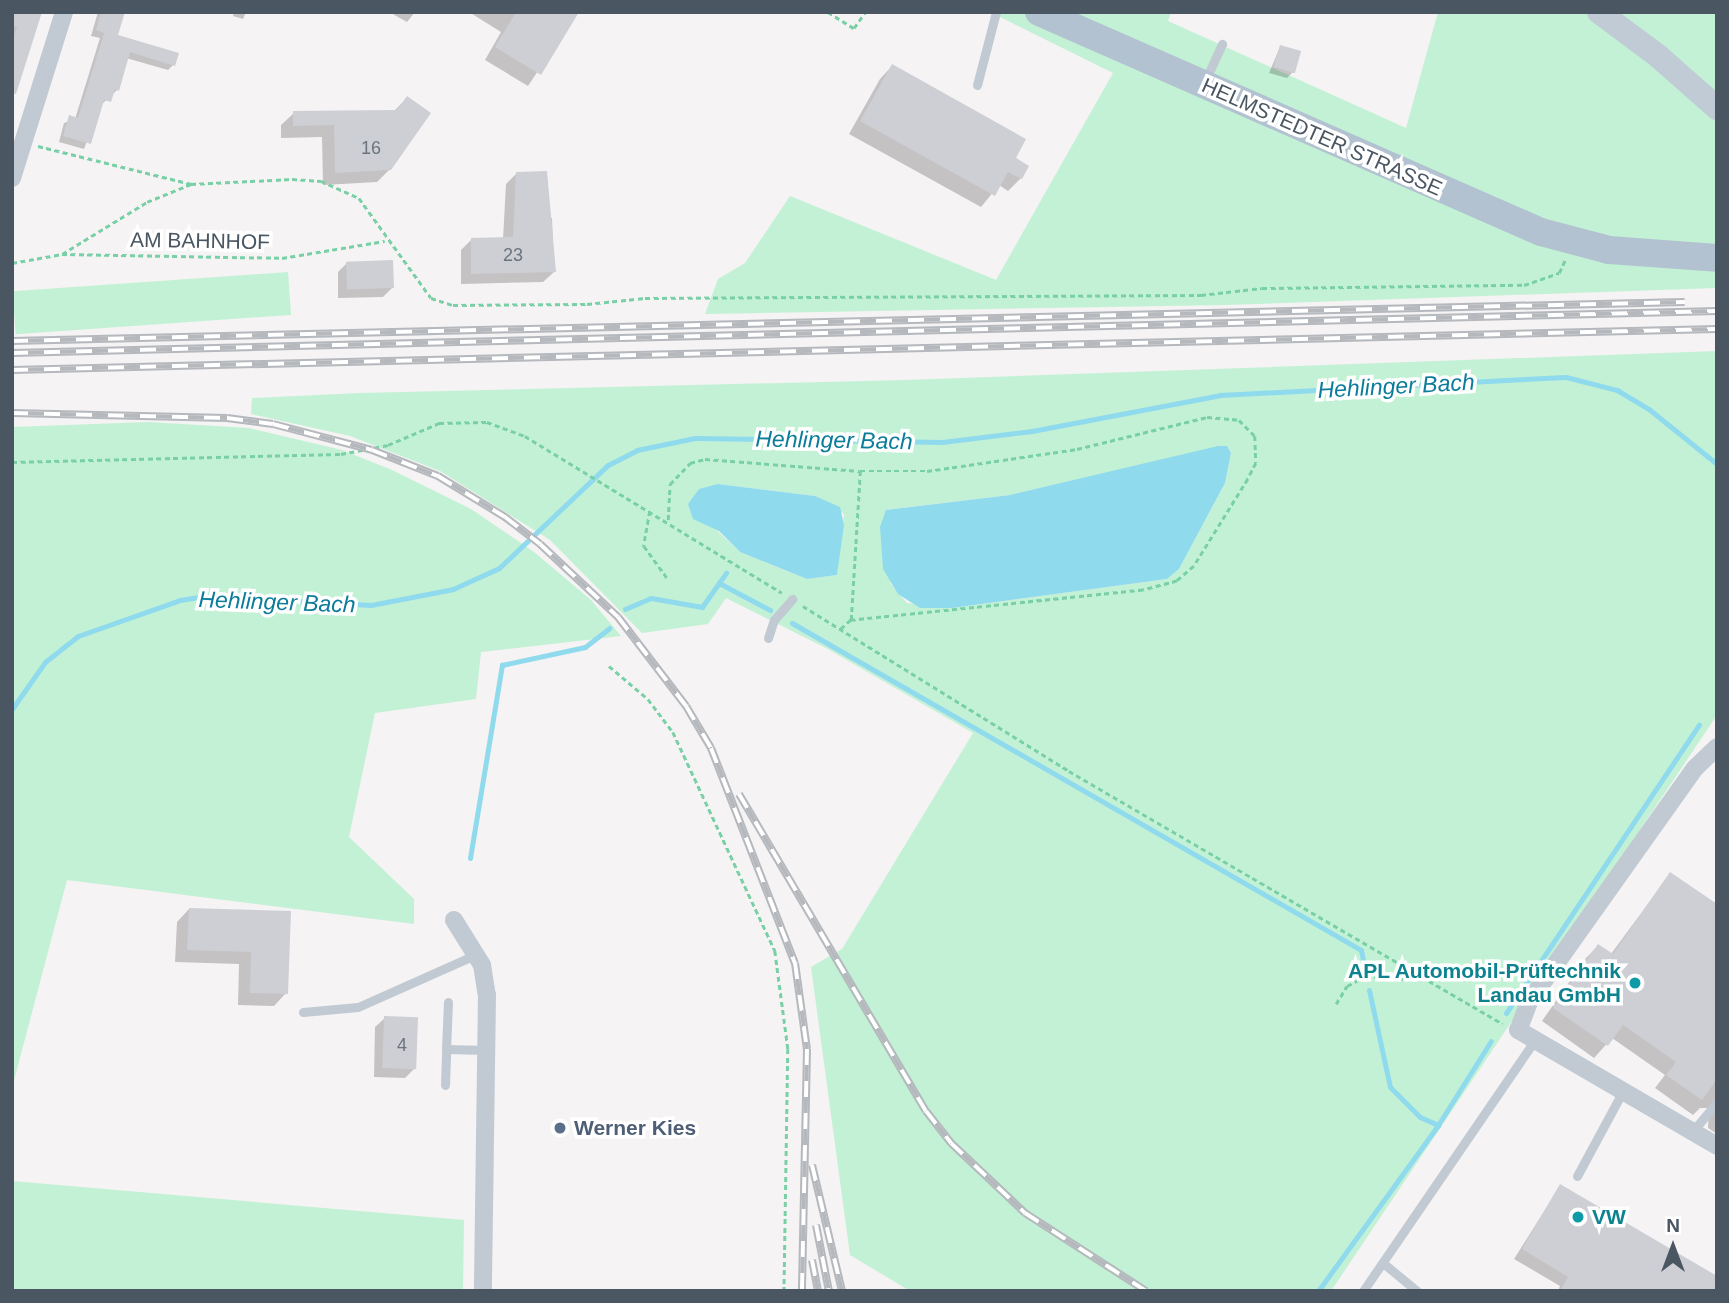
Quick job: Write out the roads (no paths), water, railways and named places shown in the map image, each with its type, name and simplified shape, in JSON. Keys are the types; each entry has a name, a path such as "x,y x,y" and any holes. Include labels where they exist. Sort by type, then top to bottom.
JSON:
{"main road":[{"name":"HELMSTEDTER STRASSE","path":"1039,12 1503,218 1573,242 1609,250 1717,258"},
{"path":"1599,12 1658,56 1717,108"}],"street":[{"path":"12,178 18,143 64,12"},
{"path":"1717,747 1695,768 1529,1002 1518,1030 1717,1146"},
{"path":"454,919 477,954 487,995 483,1291"}],"lane":[{"path":"977,86 996,12"},
{"path":"1203,84 1222,44"},
{"path":"768,638 774,620 792,599"},
{"path":"303,1012 358,1007 477,954"},
{"path":"445,1086 448,1002"},
{"path":"1363,1291 1535,1040"},
{"path":"446,1049 487,1050"},
{"path":"1577,1176 1623,1091"},
{"path":"1692,1132 1717,1102"},
{"path":"1382,1263 1417,1291"}],"water":[{"path":"1227,446 1231,453 1225,483 1179,569 1167,579 952,608 920,608 898,594 883,569 880,527 886,510 1010,495"},
{"path":"718,484 815,496 840,507 844,525 837,575 807,579 740,552 719,531 693,519 688,504 699,489"}],"waterway":[{"name":"Hehlinger Bach","path":"12,709 45,662 78,636 180,600 205,596 371,605 453,589 499,568 608,465 637,450 695,438 942,442 1032,431 1220,395 1566,377 1617,390 1650,410 1717,464"},
{"path":"625,609 651,598 702,607 726,573"},
{"path":"719,583 770,610"},
{"path":"792,623 1361,950 1364,966"},
{"path":"470,858 502,665 585,647 609,628"},
{"path":"1506,1013 1699,725"},
{"path":"1369,990 1390,1087 1420,1117 1438,1125"},
{"path":"1318,1291 1438,1125 1491,1041"}],"railway":[{"path":"12,341 1685,302"},
{"path":"12,353 1717,311"},
{"path":"12,370 1717,329"},
{"path":"12,413 227,418 273,424 372,450 438,476 505,517 540,544 618,617 686,706 711,748 795,963 807,1049 802,1291"},
{"path":"739,794 926,1111 951,1143 1025,1213 1146,1291"},
{"path":"812,1165 842,1291"},
{"path":"816,1225 829,1291"},
{"path":"812,1260 818,1291"}],"place":[{"name":"APL Automobil-Prüftechnik Landau GmbH","path":"1635,983"},
{"name":"Werner Kies","path":"560,1128"},
{"name":"VW","path":"1578,1217"}]}
